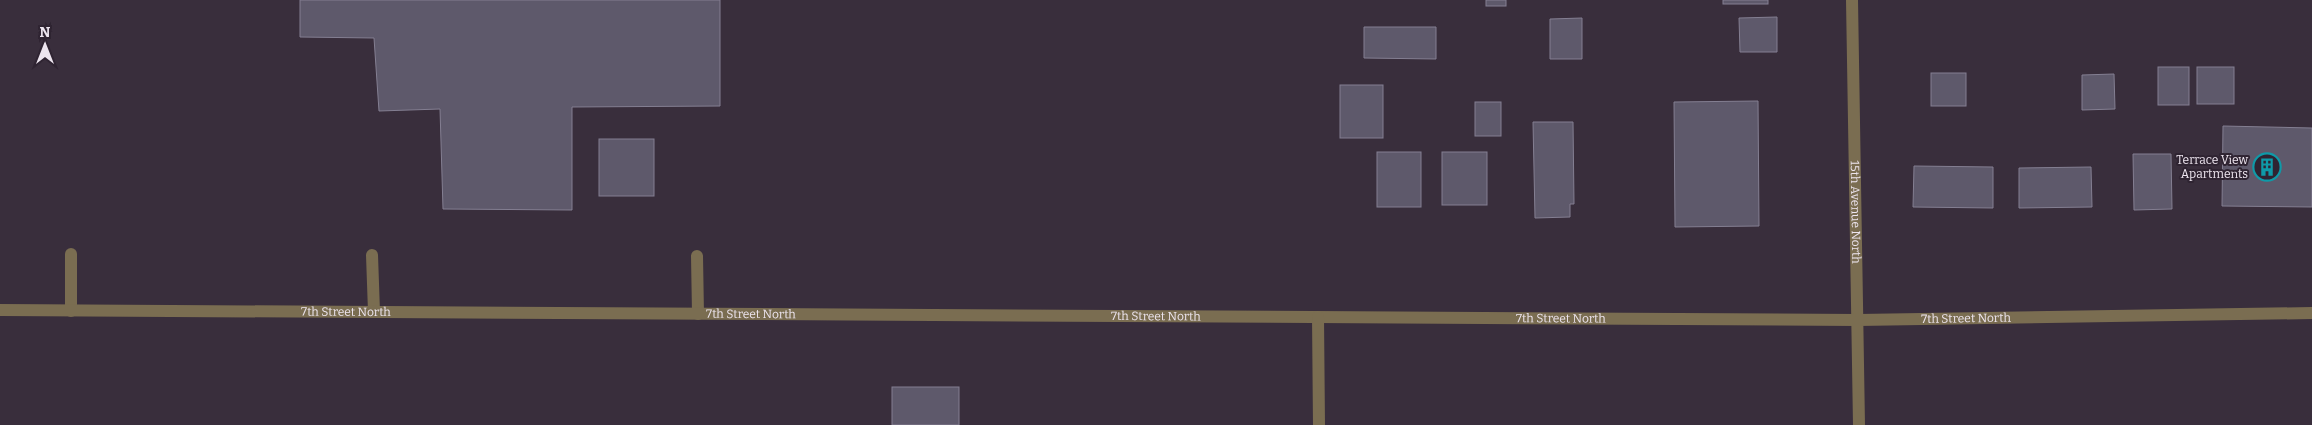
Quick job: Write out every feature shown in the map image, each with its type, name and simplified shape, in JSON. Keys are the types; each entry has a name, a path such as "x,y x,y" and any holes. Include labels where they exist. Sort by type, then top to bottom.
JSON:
{"street":[{"name":"15th Avenue North","path":"1852,0 1859,425"},
{"path":"71,254 71,310"},
{"path":"372,255 374,312"},
{"path":"698,256 698,314"},
{"name":"7th Street North","path":"0,310 1858,320 2312,313"},
{"path":"1318,317 1319,425"}],"building":[{"path":"300,0 720,0 720,106 572,107 572,210 443,209 440,109 379,111 374,38 300,37"},
{"path":"1486,0 1506,0 1506,6 1486,6"},
{"path":"1723,0 1768,0 1768,4 1723,4"},
{"path":"1777,17 1777,52 1740,52 1739,18"},
{"path":"1582,18 1582,59 1550,59 1550,19"},
{"path":"1364,27 1436,27 1436,59 1364,58"},
{"path":"2158,67 2189,67 2189,105 2158,105"},
{"path":"2197,67 2234,67 2234,104 2197,104"},
{"path":"1931,73 1966,73 1966,106 1931,106"},
{"path":"2114,74 2115,109 2082,110 2082,75"},
{"path":"1340,85 1383,85 1383,138 1340,138"},
{"path":"1758,101 1759,226 1675,227 1674,102"},
{"path":"1475,102 1501,102 1501,136 1475,136"},
{"path":"1533,122 1573,122 1574,204 1570,204 1570,217 1535,218"},
{"name":"Terrace View Apartments","path":"2223,126 2312,128 2312,207 2222,206"},
{"path":"599,139 654,139 654,196 599,196"},
{"path":"1377,152 1421,152 1421,207 1377,207"},
{"path":"1442,152 1487,152 1487,205 1442,205"},
{"path":"2133,154 2171,154 2172,209 2134,210"},
{"path":"1914,166 1993,167 1993,208 1913,207"},
{"path":"2091,167 2092,207 2019,208 2019,168"},
{"path":"892,387 959,387 959,425 892,425"}],"place":[{"name":"Terrace View Apartments","path":"2267,167"}]}
